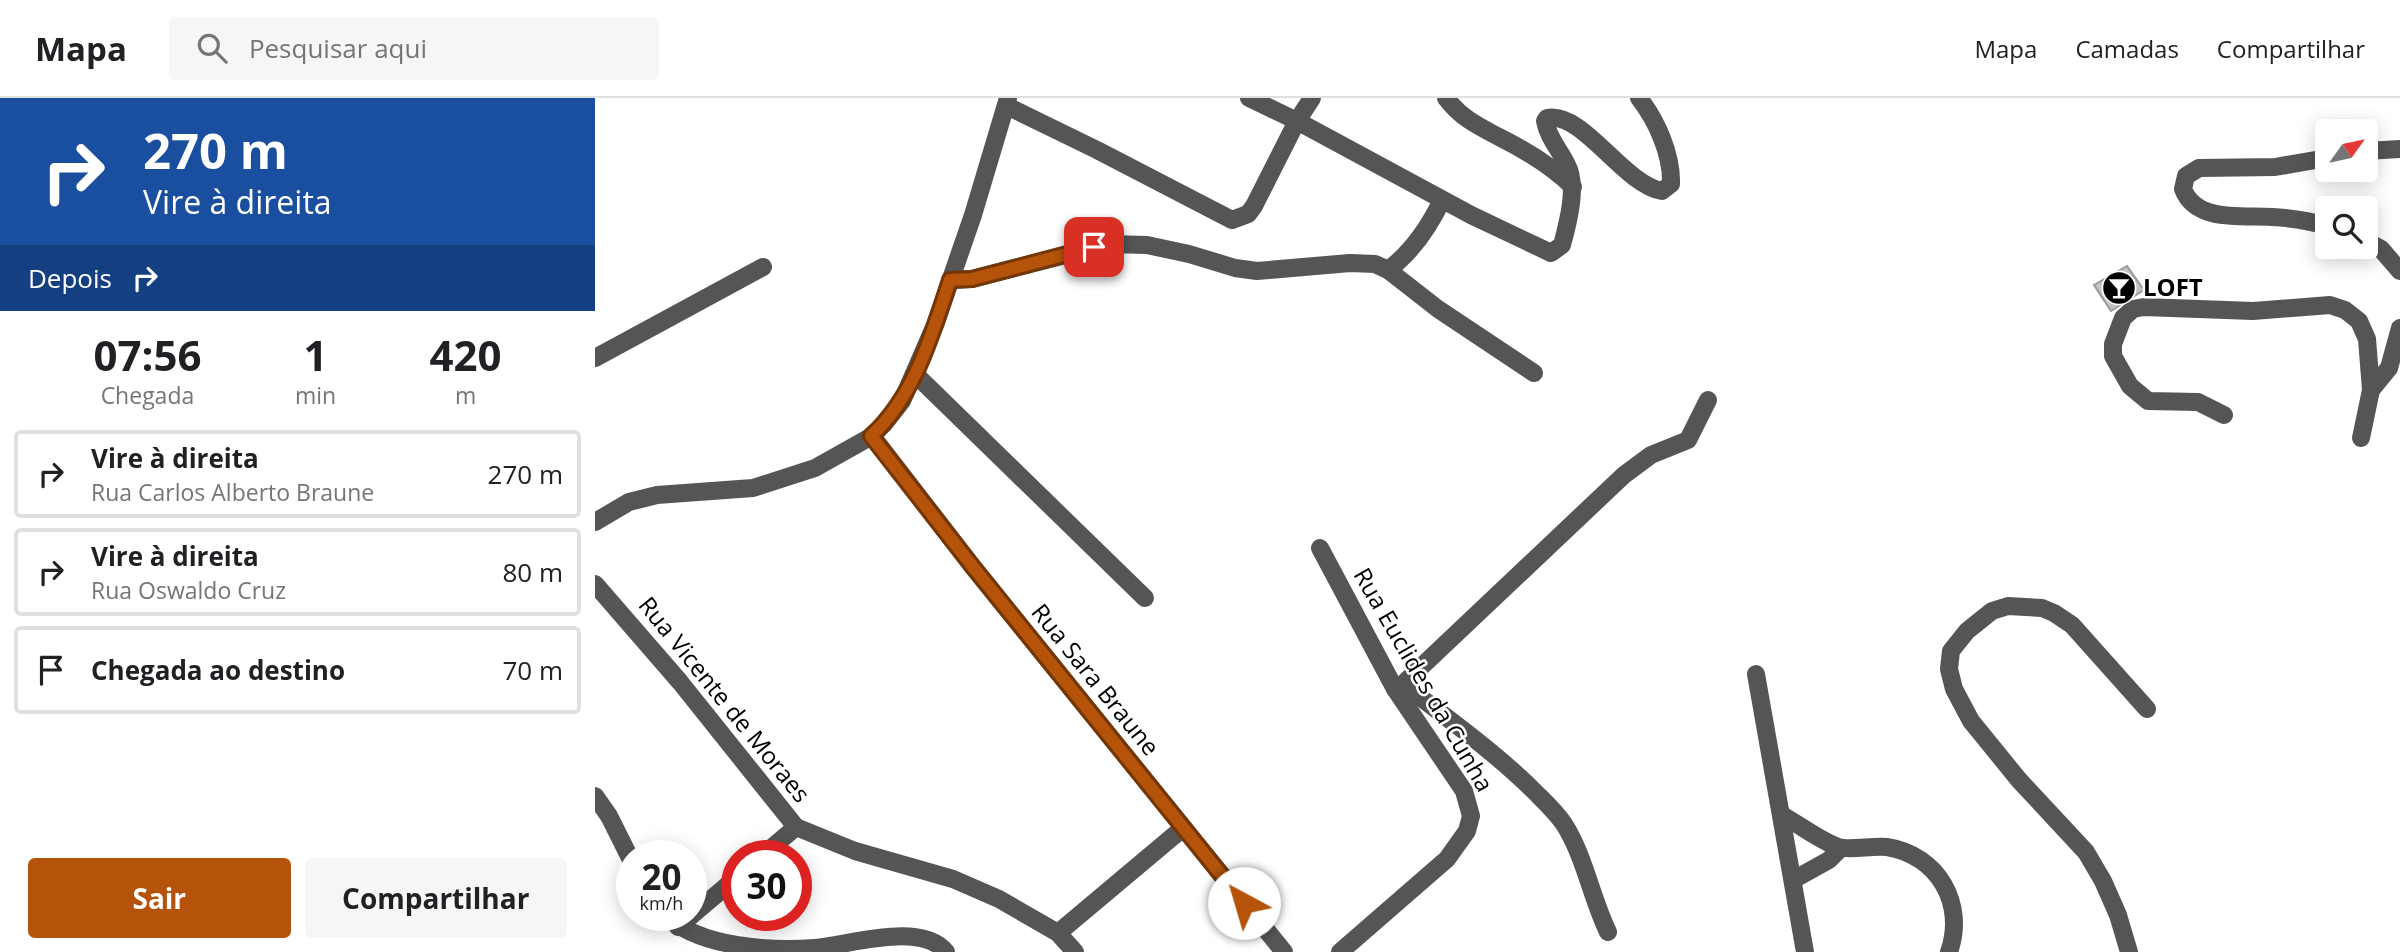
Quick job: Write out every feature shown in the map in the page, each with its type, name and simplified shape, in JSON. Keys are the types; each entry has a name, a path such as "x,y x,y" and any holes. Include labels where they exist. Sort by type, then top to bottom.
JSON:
{"street":[{"path":"1249,98 1442,200 1551,253 1558,249 1563,239 1573,187 1567,163 1547,130 1545,121 1549,117 1565,120 1580,129 1632,175 1662,191 1671,184 1670,171 1658,131 1640,98"},
{"path":"595,522 629,502 657,495 753,488 815,468 871,436 884,424 902,401 915,373 950,280 1007,102 1232,220 1248,214 1254,206 1297,121 1312,98"},
{"path":"1446,98 1472,125 1527,153 1554,170 1573,187"},
{"path":"2378,150 2400,149"},
{"path":"2315,160 2275,167 2199,168 2186,176 2183,188 2186,197 2193,204 2210,212 2275,217 2315,224"},
{"path":"1388,271 1420,238 1442,200"},
{"path":"950,280 972,279 1108,244 1147,246 1257,271 1350,263 1375,264 1534,373"},
{"path":"2378,247 2400,271"},
{"path":"595,358 763,267"},
{"path":"2224,415 2198,402 2148,401 2138,395 2120,372 2113,356 2113,344 2123,318 2133,309 2144,307 2252,311 2322,305 2338,307 2352,314 2367,339 2371,390 2361,438"},
{"path":"2371,390 2389,368 2400,328"},
{"path":"915,373 1145,598"},
{"path":"1608,932 1571,836 1554,811 1517,774 1399,687 1624,475 1651,455 1688,440 1708,400"},
{"name":"Rua Sara Braune","path":"871,436 973,567 1284,952"},
{"name":"Rua Euclides da Cunha","path":"1320,548 1399,687 1464,792 1471,816 1467,831 1447,859 1340,952"},
{"name":"Rua Vicente de Moraes","path":"595,584 680,681 796,827 855,851 953,879 999,899 1058,933 1075,952"},
{"path":"2129,952 2113,904 2086,852 2019,780 1971,721 1955,689 1949,669 1951,651 1967,631 1992,611 2008,606 2042,608 2072,625 2147,709"},
{"path":"1756,674 1805,952"},
{"path":"595,796 621,840"},
{"path":"1781,816 1841,848 1891,847 1911,854 1931,868 1941,880 1955,914 1956,928 1949,952"},
{"path":"781,840 796,827"},
{"path":"1058,933 1183,828"},
{"path":"1793,880 1829,860 1841,848"},
{"path":"694,931 722,944 814,948 899,936 934,941 946,952"}],"building":[{"name":"LOFT","path":"2127,266 2144,290 2111,311 2094,285"}],"place":[{"name":"LOFT","path":"2119,288"}],"route":[{"path":"1094,247 972,279 950,280 935,325 902,401 871,436 1244,903"}]}
